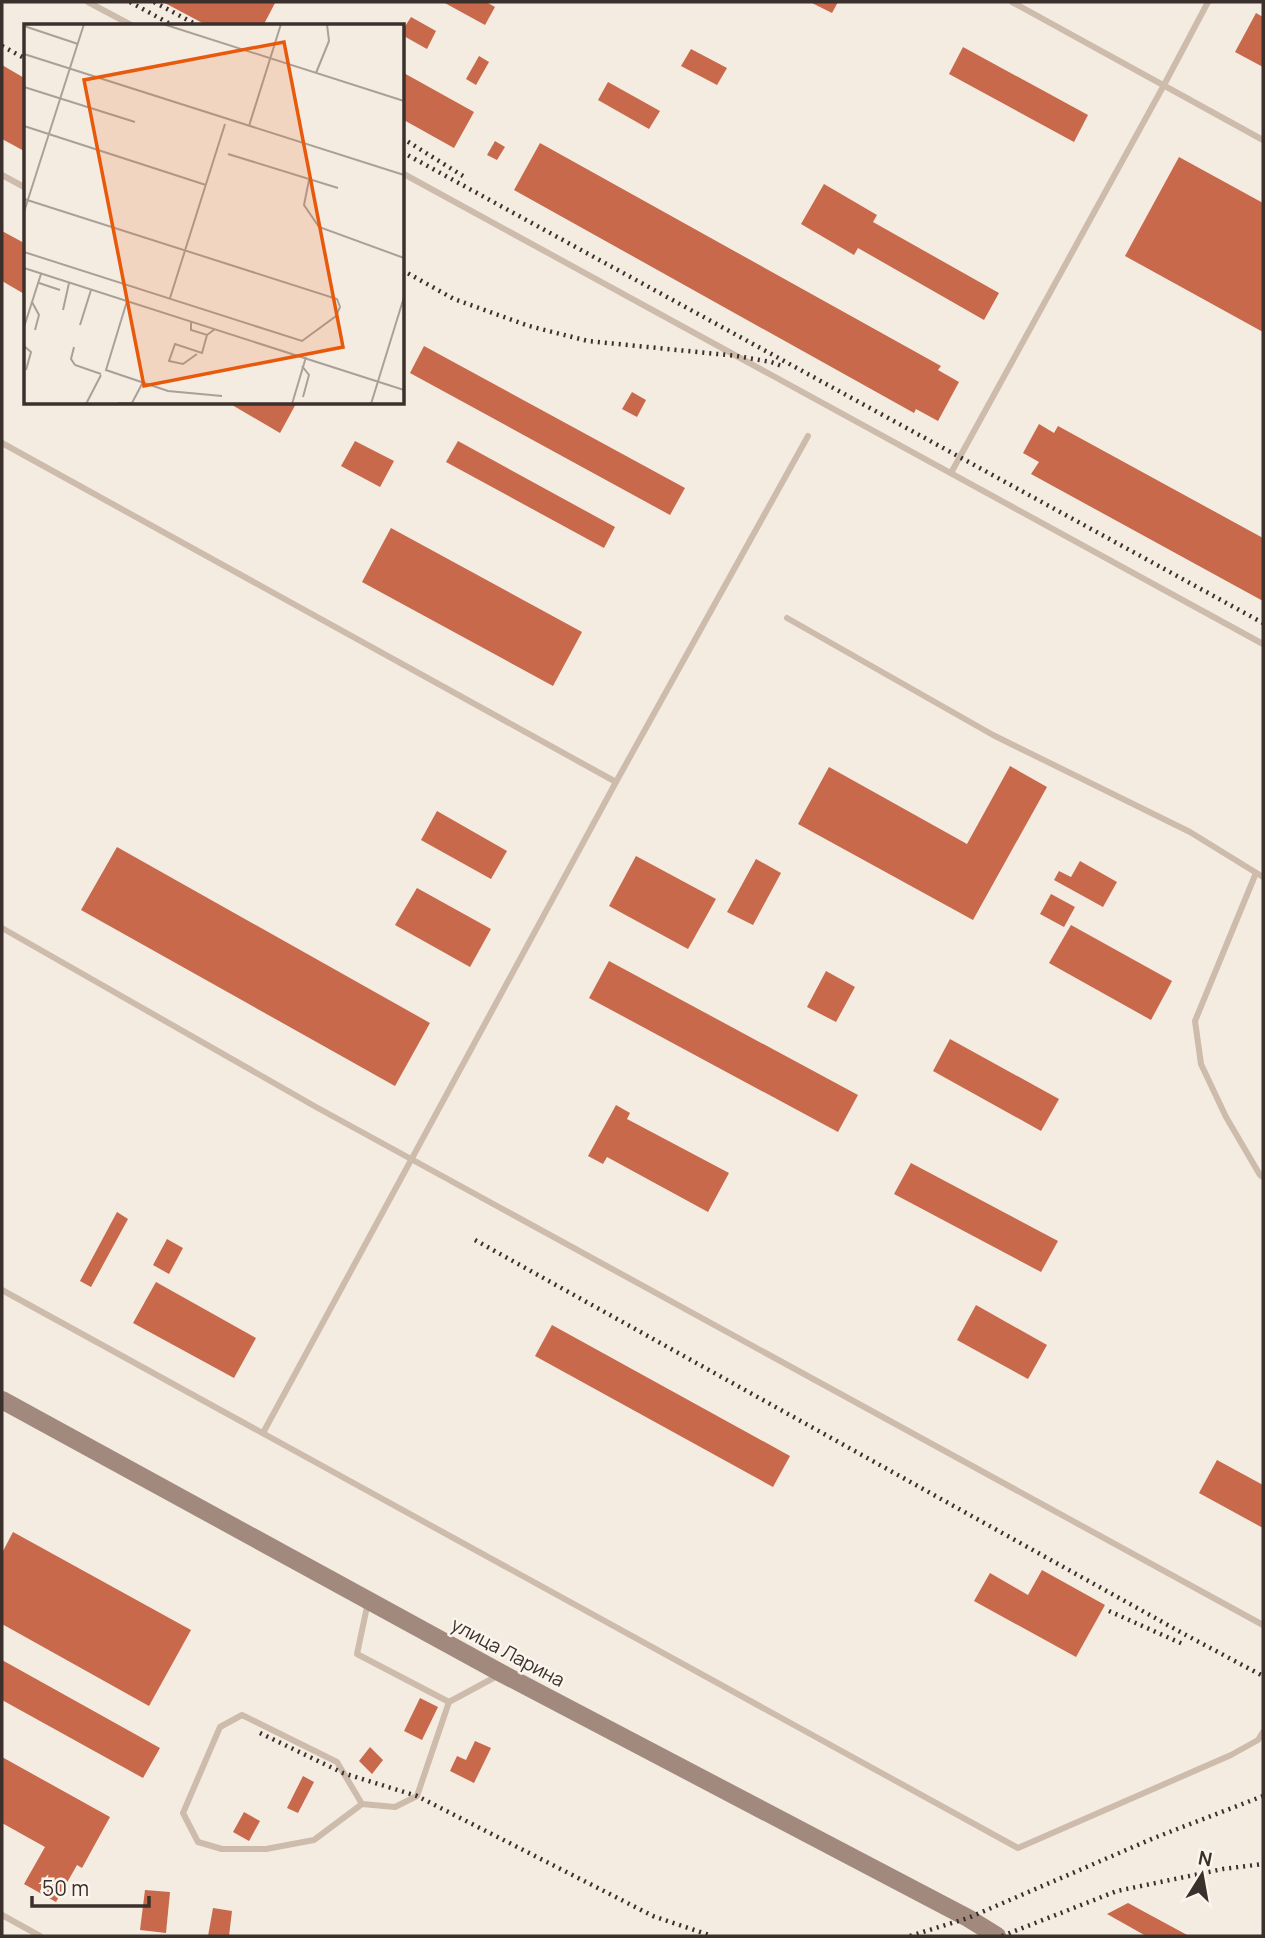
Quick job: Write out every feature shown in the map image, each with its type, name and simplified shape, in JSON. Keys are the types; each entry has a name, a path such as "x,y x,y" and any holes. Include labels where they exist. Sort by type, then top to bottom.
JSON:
{"street":[{"name":"улица Ларина","path":"2,1400 501,1674 968,1918 997,1936"}],"lane":[{"path":"88,2 129,24"},
{"path":"1012,2 1263,140"},
{"path":"951,473 1208,2"},
{"path":"404,174 1263,644"},
{"path":"2,175 24,187"},
{"path":"262,1433 616,782 808,436"},
{"path":"2,443 616,782"},
{"path":"787,618 993,735 1190,832 1263,877"},
{"path":"1256,873 1195,1021 1201,1064 1226,1117 1263,1177"},
{"path":"2,928 410,1159 1263,1625"},
{"path":"2,1290 1018,1848 1231,1755 1258,1740 1263,1732"},
{"path":"368,1601 357,1654 449,1703"},
{"path":"362,1804 337,1762 242,1715 220,1727 183,1813 198,1842 222,1849 266,1849 314,1840 362,1804 395,1807 418,1796 449,1703 501,1674"},
{"path":"2,1915 40,1936"}],"building":[{"path":"163,2 275,3 264,24 204,24"},
{"path":"443,2 486,2 495,7 485,25"},
{"path":"810,2 838,2 832,13"},
{"path":"1256,13 1263,17 1263,67 1235,52"},
{"path":"411,17 436,31 427,49 404,36 404,28"},
{"path":"963,47 1088,115 1074,142 949,74"},
{"path":"691,49 727,68 717,85 681,66"},
{"path":"479,56 489,62 476,85 466,79"},
{"path":"2,65 24,78 24,151 2,139"},
{"path":"404,73 474,112 454,148 404,120"},
{"path":"608,82 660,111 649,129 598,100"},
{"path":"495,141 505,147 497,160 487,155"},
{"path":"540,143 941,366 938,370 959,382 938,421 916,409 914,413 514,190"},
{"path":"1179,157 1263,203 1263,332 1125,256"},
{"path":"824,184 877,215 873,222 999,293 984,320 858,248 854,255 801,224"},
{"path":"2,231 24,243 24,294 2,281"},
{"path":"424,346 685,488 670,515 410,373"},
{"path":"632,392 646,400 637,417 622,409"},
{"path":"230,404 296,404 280,433"},
{"path":"1039,424 1054,433 1058,426 1263,538 1263,601 1031,474 1039,462 1023,453"},
{"path":"355,441 394,461 380,487 341,466"},
{"path":"458,441 615,527 604,548 446,462"},
{"path":"391,528 582,632 553,686 362,582"},
{"path":"1010,766 1047,787 973,920 798,824 829,767 967,844"},
{"path":"437,811 507,851 491,879 421,840"},
{"path":"117,847 430,1023 395,1086 81,910"},
{"path":"636,856 716,899 688,949 609,906"},
{"path":"756,859 781,873 753,925 727,912"},
{"path":"1080,861 1117,882 1103,907 1054,880 1059,871 1071,877"},
{"path":"417,888 491,929 470,967 395,925"},
{"path":"1051,894 1075,907 1064,927 1040,914"},
{"path":"1071,925 1172,981 1151,1020 1049,963"},
{"path":"609,961 858,1095 838,1132 589,998"},
{"path":"826,971 855,987 836,1022 807,1007"},
{"path":"950,1039 1059,1099 1041,1131 933,1071"},
{"path":"616,1105 630,1113 627,1119 729,1173 708,1212 607,1157 603,1164 588,1156"},
{"path":"911,1163 1058,1241 1041,1272 894,1194"},
{"path":"117,1212 128,1219 91,1287 80,1281"},
{"path":"167,1239 183,1248 169,1274 153,1265"},
{"path":"156,1282 256,1338 234,1378 133,1323"},
{"path":"976,1305 1047,1345 1028,1379 957,1340"},
{"path":"552,1325 790,1456 773,1487 535,1356"},
{"path":"1217,1460 1263,1485 1263,1528 1199,1493"},
{"path":"13,1532 191,1630 149,1706 2,1624 2,1553"},
{"path":"1042,1570 1105,1605 1076,1657 974,1601 990,1573 1028,1595"},
{"path":"2,1660 160,1748 143,1778 2,1700"},
{"path":"420,1698 438,1707 422,1740 404,1731"},
{"path":"475,1741 491,1748 474,1783 450,1771 457,1756 466,1760"},
{"path":"370,1747 383,1760 372,1774 359,1761"},
{"path":"2,1757 110,1817 82,1868 77,1865 56,1902 24,1884 45,1847 2,1823"},
{"path":"303,1776 314,1782 298,1813 287,1808"},
{"path":"244,1812 260,1821 249,1841 233,1832"},
{"path":"145,1890 170,1892 166,1933 140,1930"},
{"path":"1128,1903 1189,1936 1146,1936 1107,1914"},
{"path":"213,1908 232,1911 229,1936 208,1936"}],"railway":[{"path":"130,2 170,24"},
{"path":"154,2 195,24"},
{"path":"2,46 24,58"},
{"path":"404,139 463,176"},
{"path":"404,153 1263,623"},
{"path":"404,271 454,299 529,326 588,341 737,356 782,366"},
{"path":"475,1240 1263,1676"},
{"path":"1109,1611 1185,1645"},
{"path":"260,1733 343,1773 417,1796 653,1916 712,1936"},
{"path":"910,1936 968,1918 1154,1838 1263,1796"},
{"path":"1002,1936 1117,1891 1223,1869 1263,1864"}]}
